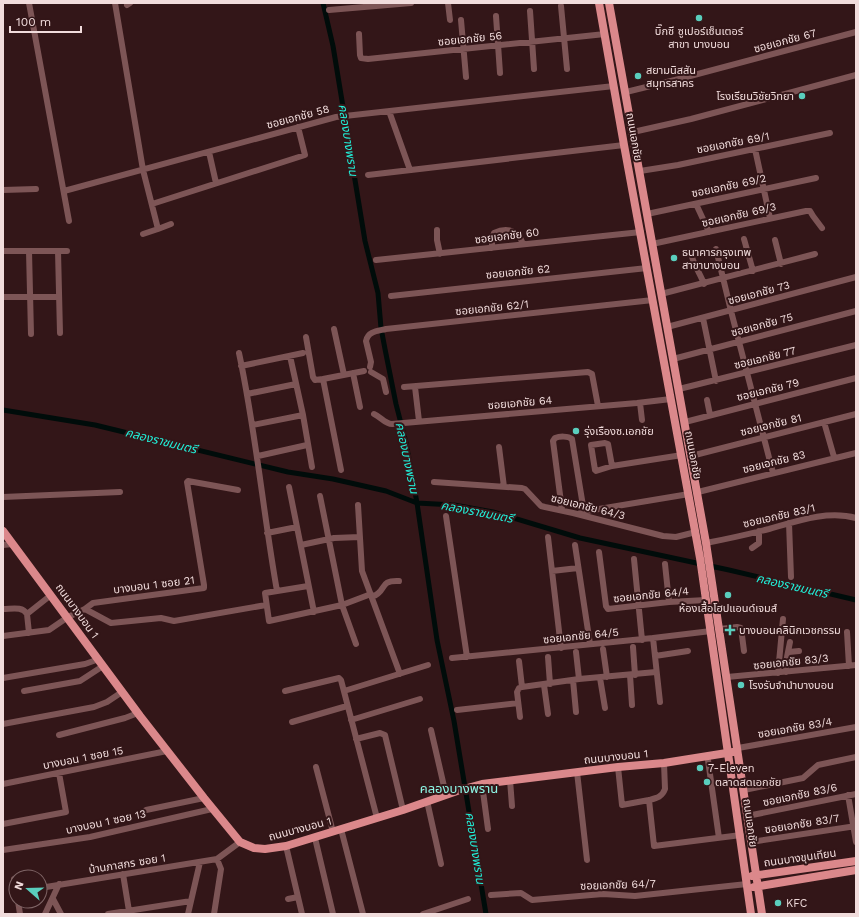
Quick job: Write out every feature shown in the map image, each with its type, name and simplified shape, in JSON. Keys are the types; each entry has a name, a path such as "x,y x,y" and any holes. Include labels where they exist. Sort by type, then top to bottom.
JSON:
{"main road":[{"name":"ถนนเอกชัย","path":"599,3 696,532 741,835 751,914"},
{"name":"ถนนเอกชัย","path":"609,3 698,492 720,628 762,914"},
{"path":"667,378 677,376"},
{"name":"ถนนบางบอน 1","path":"3,531 68,617 138,714 212,809 240,842 254,848 265,849 286,846 315,838 403,810 446,794 482,784 618,767 704,759 738,752"},
{"name":"ถนนบางขุนเทียน","path":"747,883 757,875 856,861"},
{"name":"ถนนบางขุนเทียน","path":"747,883 758,886 856,870"}],"street":[{"path":"29,3 69,221"},
{"path":"115,3 143,170 158,229"},
{"path":"329,10 411,3"},
{"path":"448,3 450,20"},
{"path":"561,6 567,69"},
{"path":"530,11 534,70"},
{"path":"496,16 500,73"},
{"path":"461,20 466,77"},
{"name":"ซอยเอกชัย 67","path":"626,92 679,80 856,32"},
{"name":"ซอยเอกชัย 56","path":"359,34 360,55 364,59 564,40 605,34"},
{"path":"633,132 691,119 856,75"},
{"name":"ซอยเอกชัย 58","path":"64,191 336,117 614,86"},
{"path":"389,111 410,170"},
{"path":"152,204 305,156 298,127"},
{"name":"ซอยเอกชัย 69/1","path":"640,171 830,133"},
{"path":"368,175 624,145"},
{"path":"755,149 770,218"},
{"path":"209,152 216,183"},
{"name":"ซอยเอกชัย 69/2","path":"647,214 816,178"},
{"path":"3,190 36,189"},
{"path":"696,204 709,232"},
{"name":"ซอยเอกชัย 69/3","path":"652,244 770,218 810,211 822,228"},
{"path":"143,234 171,224"},
{"path":"437,230 437,240 440,254"},
{"path":"492,248 494,233 499,231 512,231 517,233 521,237 523,244"},
{"name":"ซอยเอกชัย 60","path":"376,260 641,232"},
{"path":"744,239 753,271"},
{"path":"775,240 781,264"},
{"path":"716,249 773,473"},
{"path":"3,251 67,251"},
{"path":"29,251 31,334"},
{"path":"58,251 60,334"},
{"path":"661,294 724,279 815,254"},
{"path":"692,257 700,272 704,284"},
{"name":"ซอยเอกชัย 62","path":"391,296 647,268"},
{"name":"ซอยเอกชัย 73","path":"667,327 856,277"},
{"path":"3,297 59,297"},
{"name":"ซอยเอกชัย 62/1","path":"370,369 371,362 366,340 368,335 372,332 386,329 653,300"},
{"name":"ซอยเอกชัย 75","path":"673,359 856,311"},
{"path":"703,318 716,381"},
{"path":"334,329 344,375"},
{"path":"306,337 314,378 317,380 364,371 365,367 383,379 386,392"},
{"name":"ซอยเอกชัย 77","path":"679,389 856,345"},
{"path":"238,353 253,425 267,533 277,591"},
{"path":"241,366 303,353"},
{"path":"290,356 303,415 312,467"},
{"path":"404,388 588,372 592,374 598,406"},
{"path":"353,373 360,407"},
{"name":"ซอยเอกชัย 79","path":"685,422 856,378"},
{"path":"323,379 341,470"},
{"path":"247,394 296,384"},
{"path":"415,387 419,421"},
{"name":"ซอยเอกชัย 64","path":"374,414 381,417 387,423 392,424 640,403 671,399"},
{"path":"707,400 710,415"},
{"path":"640,403 642,420"},
{"name":"ซอยเอกชัย 81","path":"691,456 856,414"},
{"path":"253,425 303,415"},
{"path":"824,422 834,457"},
{"path":"562,510 553,441 557,437 568,437 572,439 584,512"},
{"path":"612,466 608,444 591,445 595,470 598,471 612,466 682,455"},
{"path":"258,458 307,445"},
{"path":"499,447 504,487"},
{"name":"ซอยเอกชัย 83","path":"698,492 834,457 856,453"},
{"name":"บางบอน 1 ซอย 21","path":"3,636 49,630 93,603 204,588 187,482 188,480 238,490"},
{"name":"ซอยเอกชัย 64/3","path":"434,482 525,489 542,506 663,536 676,537 696,532"},
{"path":"289,487 314,612"},
{"path":"3,497 120,492"},
{"path":"574,513 689,494"},
{"path":"320,496 342,605 356,644"},
{"path":"358,505 362,571 400,674"},
{"name":"ซอยเอกชัย 83/1","path":"706,542 812,518 833,515 845,515 856,518"},
{"path":"446,516 467,657"},
{"path":"789,523 791,577"},
{"path":"267,533 297,527"},
{"path":"752,548 759,543 760,531"},
{"path":"300,545 328,539 360,537"},
{"path":"548,537 561,648"},
{"path":"3,545 13,544"},
{"path":"575,545 590,644"},
{"name":"ซอยเอกชัย 64/4","path":"599,552 606,606 608,609 669,602 706,600"},
{"path":"634,559 642,640"},
{"path":"665,564 669,602"},
{"path":"552,571 578,568"},
{"path":"308,586 265,593 270,622 342,605 379,594 386,583 390,580 399,581"},
{"path":"27,614 51,595"},
{"path":"85,609 111,623 160,618 174,621 266,605"},
{"path":"3,609 20,608 24,610 27,614 29,633"},
{"path":"778,673 783,619"},
{"path":"720,628 741,628 744,651"},
{"name":"ซอยเอกชัย 64/5","path":"452,658 642,640 711,631"},
{"path":"847,632 848,666"},
{"path":"653,638 660,702"},
{"path":"786,672 785,663 789,652 790,642"},
{"path":"632,705 633,647"},
{"path":"603,649 605,708"},
{"path":"655,656 688,651"},
{"path":"789,652 799,651"},
{"path":"576,652 580,679"},
{"path":"548,657 548,714"},
{"path":"519,661 522,687"},
{"path":"3,678 85,664 101,663"},
{"path":"24,691 80,681 101,663"},
{"path":"344,691 428,665"},
{"name":"ซอยเอกชัย 83/3","path":"727,677 856,665"},
{"path":"520,717 517,692 519,688 522,687 580,679 656,672"},
{"path":"286,691 339,678 341,680 377,818"},
{"path":"572,680 576,712"},
{"path":"3,724 101,705 122,692"},
{"path":"351,720 420,698"},
{"path":"457,710 518,703"},
{"path":"292,722 348,706"},
{"path":"59,735 138,714"},
{"name":"ซอยเอกชัย 83/4","path":"738,752 856,727"},
{"path":"431,730 446,794"},
{"path":"356,739 380,734 385,735 403,810"},
{"name":"บางบอน 1 ซอย 15","path":"3,784 167,751"},
{"path":"744,790 804,778 818,765 856,757"},
{"path":"704,759 719,838"},
{"path":"618,767 622,805 658,798 663,793 665,789 664,763"},
{"path":"316,767 363,914"},
{"path":"577,772 587,860"},
{"path":"3,824 66,812 59,773"},
{"path":"510,780 512,806"},
{"path":"482,784 488,829"},
{"name":"ซอยเอกชัย 83/6","path":"748,816 856,794"},
{"path":"848,795 855,826 856,842"},
{"path":"146,810 204,798"},
{"path":"649,800 654,846 741,835"},
{"path":"427,801 441,864"},
{"name":"บางบอน 1 ซอย 13","path":"3,850 90,837 212,809"},
{"name":"ซอยเอกชัย 83/7","path":"751,842 855,826"},
{"path":"315,838 334,914"},
{"path":"214,914 221,869 217,859 240,842"},
{"path":"286,846 302,914"},
{"name":"บ้านภาสกร ซอย 1","path":"48,886 217,859"},
{"path":"188,914 200,862"},
{"path":"123,874 128,911"},
{"name":"ซอยเอกชัย 64/7","path":"492,895 521,893 532,900 603,894 635,896 747,883"},
{"path":"45,914 59,884"},
{"path":"288,899 298,897"},
{"path":"53,899 61,914"},
{"path":"424,914 468,900"},
{"path":"108,914 191,901"}],"waterway":[{"name":"คลองบางพราน","path":"323,3 333,46 365,241 378,293 381,328 396,404 406,443 417,503 437,640 454,721 486,914"},
{"name":"คลองราชมนตรี","path":"3,410 95,425 288,472 333,479 386,491 417,503 454,505 493,512 580,538 729,570 856,600"}],"place":[{"name":"บิ๊กซี ซูเปอร์เซ็นเตอร์ สาขา บางบอน","path":"699,18"},
{"name":"สยามนิสสัน สมุทรสาคร","path":"638,76"},
{"name":"โรงเรียนวิชัยวิทยา","path":"802,96"},
{"name":"ธนาคารกรุงเทพ สาขาบางบอน","path":"674,258"},
{"name":"รุ่งเรืองซ.เอกชัย","path":"576,431"},
{"name":"ห้องเสื้อโฮปแอนด์เจมส์","path":"728,595"},
{"name":"บางบอนคลินิกเวชกรรม","path":"730,630"},
{"name":"โรงรับจำนำบางบอน","path":"741,685"},
{"name":"7-Eleven","path":"700,768"},
{"name":"ตลาดสดเอกชัย","path":"707,782"},
{"name":"KFC","path":"778,903"}],"district":[{"name":"คลองบางพราน","path":"459,788"}]}
